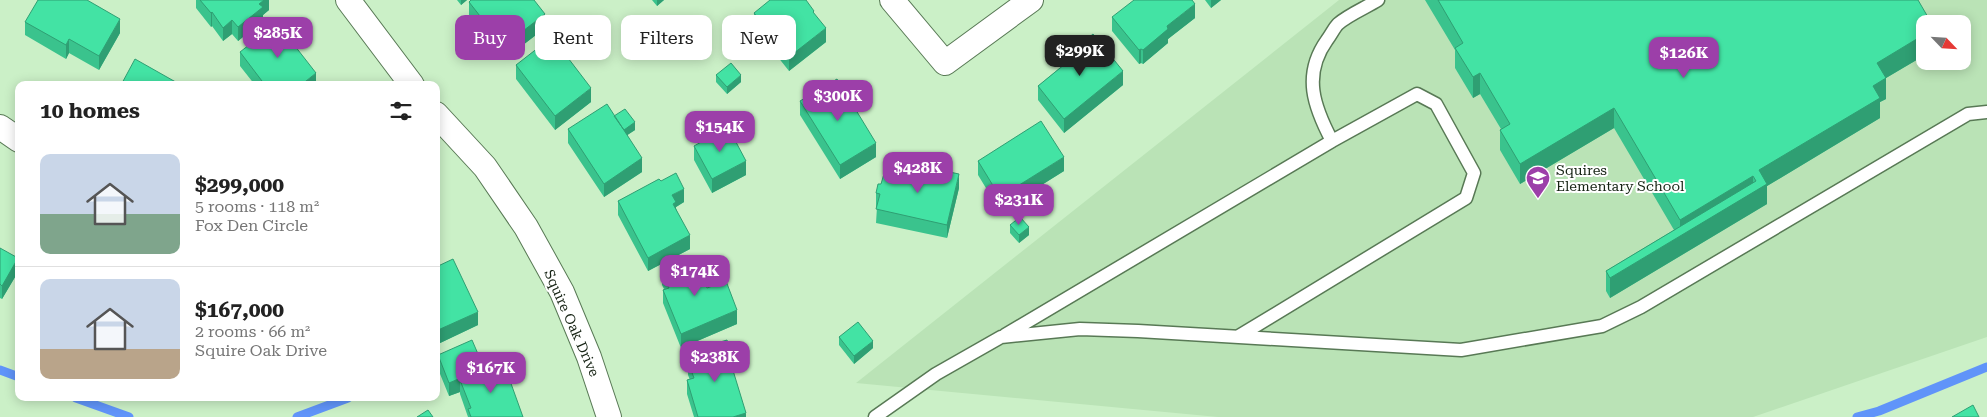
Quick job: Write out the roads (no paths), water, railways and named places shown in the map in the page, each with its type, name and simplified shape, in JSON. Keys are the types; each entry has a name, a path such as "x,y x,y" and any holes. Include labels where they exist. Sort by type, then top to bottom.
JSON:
{"street":[{"path":"348,0 409,81"},
{"path":"892,0 945,63 1031,0"},
{"name":"Squire Oak Drive","path":"440,118 485,167 526,227 562,292 589,357 609,417"},
{"path":"0,127 15,137"}],"lane":[{"path":"1332,142 1313,97 1312,76 1319,51 1338,24 1378,0"},
{"path":"875,417 936,374 1416,94 1436,104 1474,173 1466,198 1239,336"},
{"path":"1001,337 1080,330 1239,336 1460,350 1602,326 1642,307 1968,114 1987,112"}],"waterway":[{"path":"1857,417 1879,411 1987,367"},
{"path":"0,370 15,376"},
{"path":"84,401 129,417"},
{"path":"297,417 340,401"}],"place":[{"name":"Squires Elementary School","path":"1538,199"}]}
